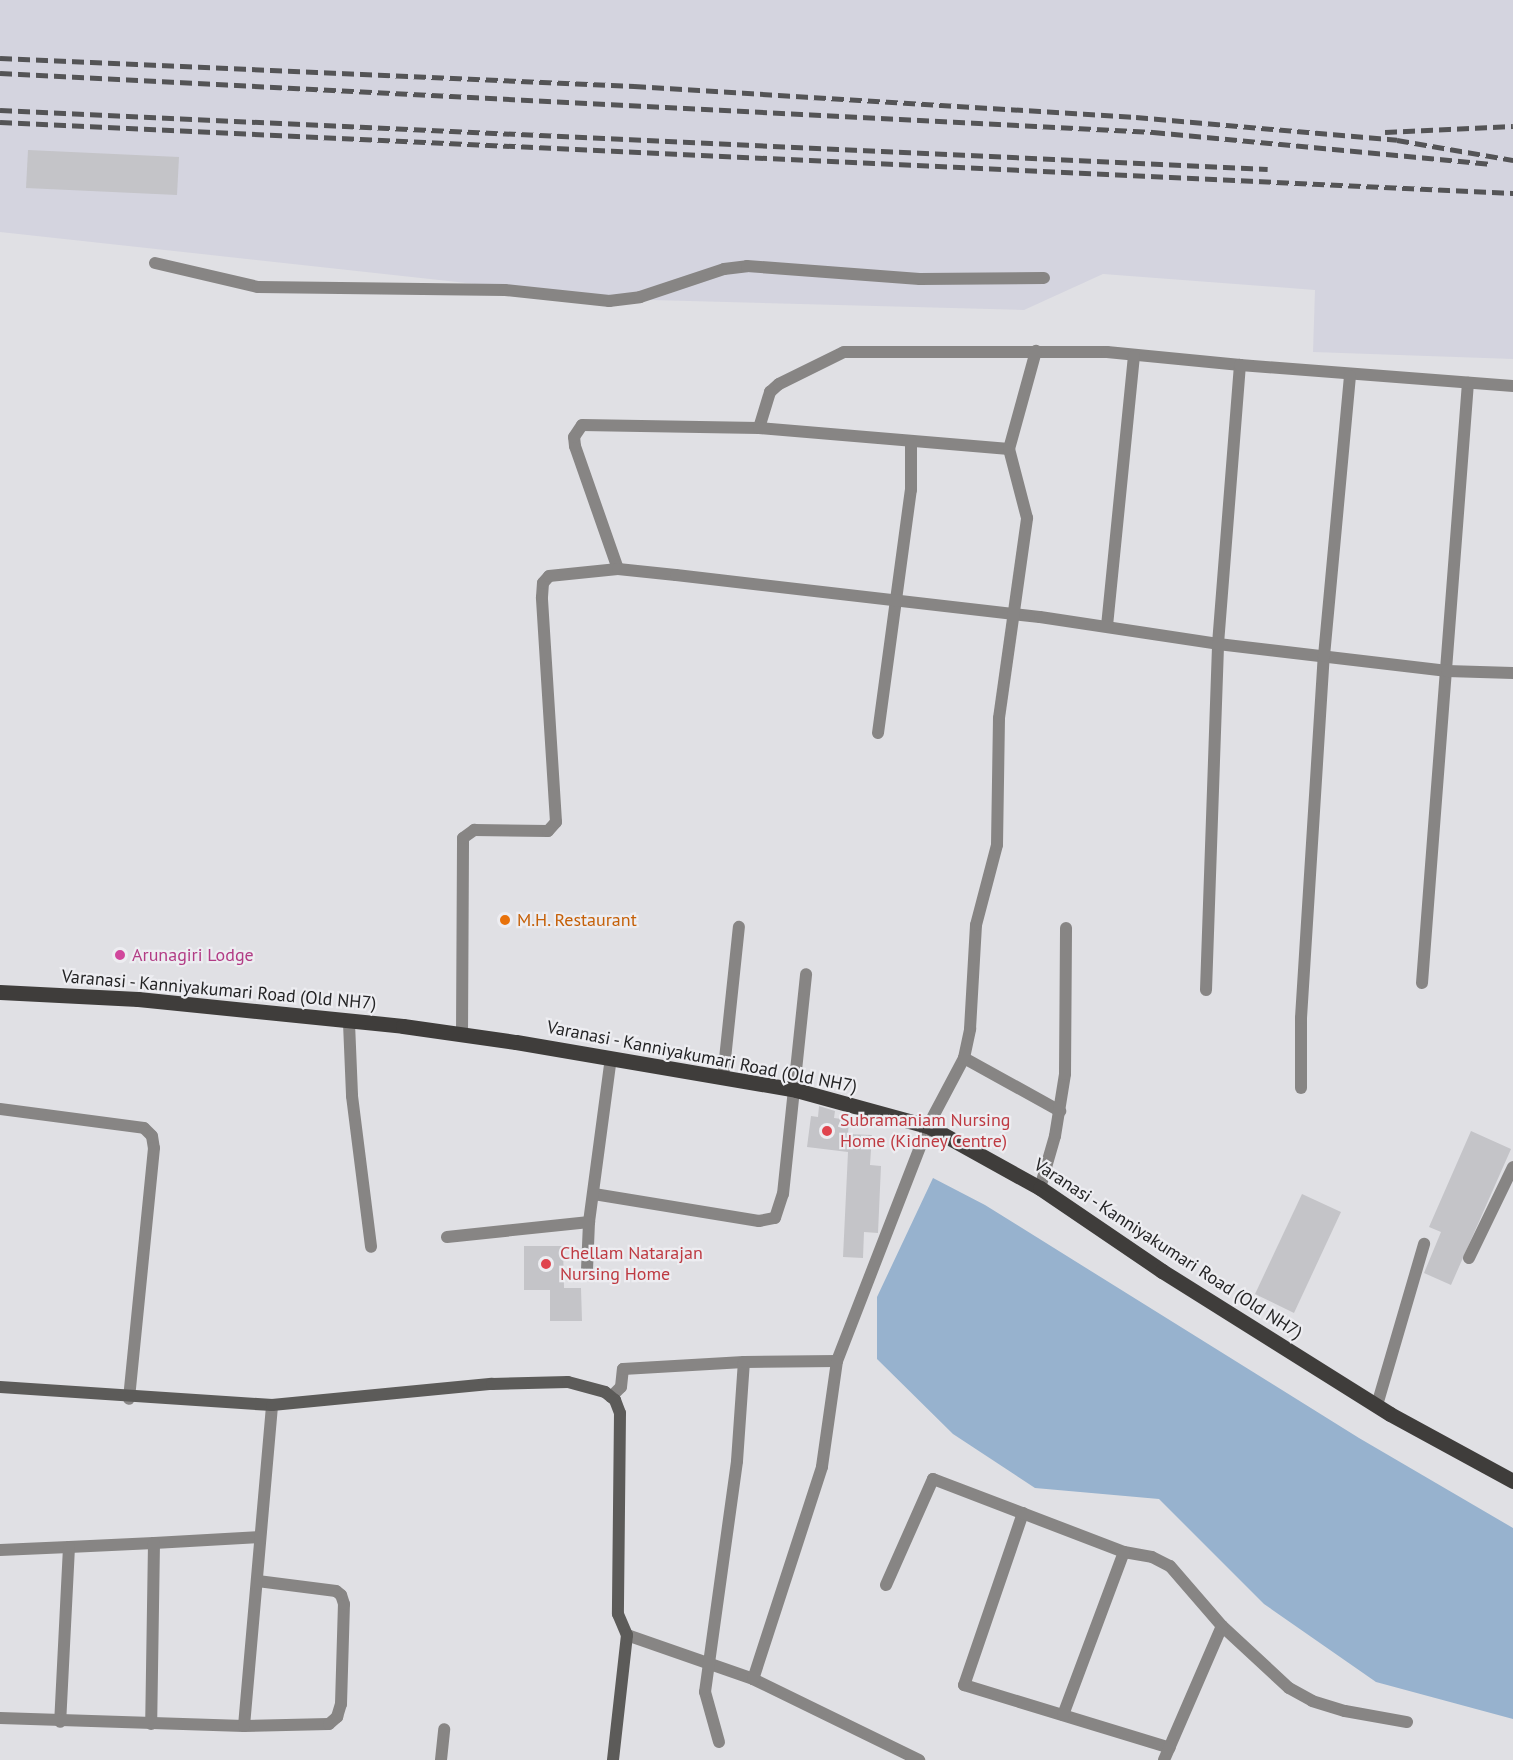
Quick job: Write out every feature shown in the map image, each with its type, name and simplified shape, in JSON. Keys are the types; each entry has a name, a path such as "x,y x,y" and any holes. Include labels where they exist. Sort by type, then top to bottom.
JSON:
{"main road":[{"name":"Varanasi - Kanniyakumari Road (Old NH7)","path":"0,992 138,999 462,1035 796,1090 928,1126 1040,1188 1162,1271 1377,1405 1513,1481"}],"street":[{"path":"155,263 258,287 505,290 609,301 640,297 724,269 747,266 920,279 1044,278"},
{"path":"753,1679 822,1467 837,1361 928,1126 964,1058 970,1029 976,925 997,845 999,718 1027,518 1009,450 1036,351"},
{"path":"759,428 770,392 779,384 844,352 1036,351 1134,356 1350,376 1513,386"},
{"path":"1107,626 1134,356"},
{"path":"1206,990 1218,644 1240,365"},
{"path":"1301,1088 1301,1018 1324,656 1350,376"},
{"path":"1422,983 1448,672 1468,383"},
{"path":"618,569 575,446 577,429 591,423 759,428 1009,450"},
{"path":"878,733 911,490 911,441"},
{"path":"462,1035 462,838 474,830 548,831 556,822 543,583 560,573 618,569 1015,614 1218,644 1448,672 1513,673"},
{"path":"723,1078 739,927"},
{"path":"1040,1188 1060,1111 1065,1074 1066,928"},
{"path":"594,1194 770,1221 779,1210 783,1194 796,1090 806,974"},
{"path":"349,1023 352,1096 371,1247"},
{"path":"587,1270 589,1222 611,1058"},
{"path":"964,1058 1060,1111"},
{"path":"0,1109 144,1128 152,1136 153,1160 129,1399"},
{"path":"1469,1258 1513,1167"},
{"path":"447,1237 589,1222"},
{"path":"1377,1405 1424,1244"},
{"path":"611,1397 621,1387 623,1369 744,1362 837,1361"},
{"path":"719,1742 706,1704 709,1665 737,1461 744,1362"},
{"path":"0,1387 129,1399 272,1405 492,1384 568,1382 611,1397 620,1413 618,1614 627,1635 613,1760"},
{"path":"244,1726 272,1405"},
{"path":"886,1585 933,1479 1124,1552 1152,1557 1170,1566 1222,1626 1288,1688 1312,1701 1407,1722"},
{"path":"1023,1513 964,1685 1170,1748"},
{"path":"0,1550 260,1537"},
{"path":"151,1724 154,1543"},
{"path":"60,1722 69,1547"},
{"path":"1063,1715 1124,1552"},
{"path":"0,1718 60,1722 244,1726 329,1724 338,1717 341,1704 344,1604 340,1595 336,1591 258,1581"},
{"path":"1164,1760 1222,1626"},
{"path":"627,1635 753,1679 919,1760"},
{"path":"441,1760 444,1729"}],"shaded area":[{"path":"0,0 1513,0 1513,359 1313,352 1315,290 1103,274 1024,310 614,299 0,232"}],"water":[{"path":"933,1178 985,1205 1359,1438 1513,1528 1513,1719 1376,1682 1264,1604 1159,1499 1035,1488 953,1434 877,1359 877,1297"}],"building":[{"path":"28,150 179,157 177,195 26,188"},
{"path":"819,1106 835,1111 834,1118 849,1120 848,1134 872,1135 870,1165 881,1166 878,1233 864,1232 863,1258 843,1257 848,1152 807,1147 811,1116 818,1117"},
{"path":"1471,1131 1511,1149 1451,1285 1424,1273 1441,1232 1429,1227"},
{"path":"1302,1194 1341,1212 1294,1313 1255,1294"},
{"path":"524,1246 563,1246 564,1288 581,1288 582,1321 550,1321 550,1290 524,1290"}],"railway":[{"path":"0,58 634,86 1136,117 1397,140 1513,160"},
{"path":"0,73 1153,132 1491,164"},
{"path":"0,110 1268,169"},
{"path":"0,122 1513,193"},
{"path":"1385,132 1513,126"}],"place":[{"name":"M.H. Restaurant","path":"505,920"},
{"name":"Arunagiri Lodge","path":"120,955"},
{"name":"Subramaniam Nursing Home (Kidney Centre)","path":"827,1131"},
{"name":"Chellam Natarajan Nursing Home","path":"546,1264"}]}
